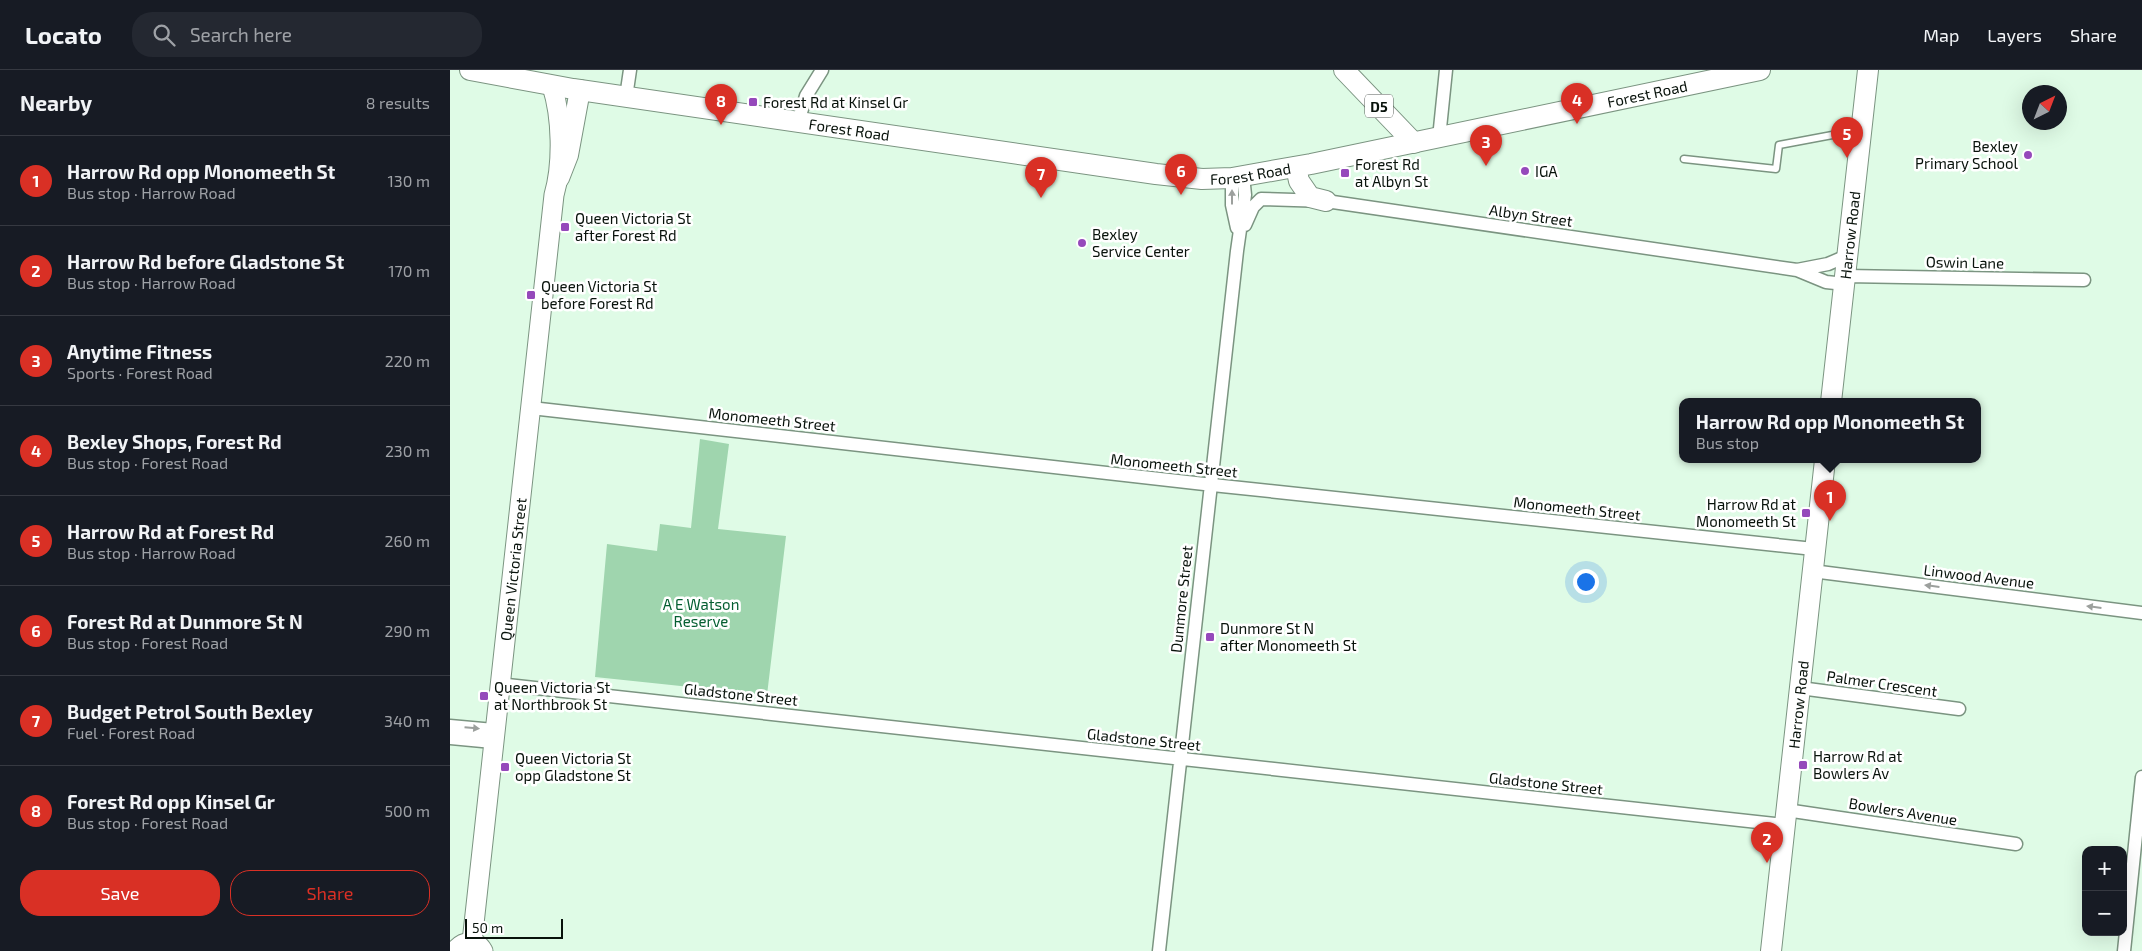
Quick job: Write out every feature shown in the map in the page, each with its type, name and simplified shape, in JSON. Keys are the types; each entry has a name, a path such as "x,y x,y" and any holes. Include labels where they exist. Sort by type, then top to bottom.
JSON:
{"main road":[{"name":"Forest Road","path":"470,70 514,75 552,86 1156,174 1202,179 1237,177 1303,165 1760,70"},
{"name":"D5","path":"1344,70 1414,142"},
{"name":"Harrow Road","path":"1832,398 1868,70"},
{"name":"Queen Victoria Street","path":"470,948 556,187 549,179 547,104 552,86"},
{"path":"556,187 568,155 580,90"},
{"path":"1303,165 1326,201"},
{"name":"Harrow Road","path":"1771,951 1825,463"}],"street":[{"path":"626,97 630,70"},
{"path":"798,122 806,96 822,70"},
{"path":"1439,138 1446,70"},
{"name":"Dunmore Street","path":"1159,951 1237,251 1237,226 1232,205 1237,177"},
{"name":"Dunmore Street","path":"1237,251 1251,210 1261,199"},
{"name":"Albyn Street","path":"1261,199 1326,201 1797,270 1826,282 1846,280"},
{"name":"Albyn Street","path":"1797,270 1828,264 1849,255"},
{"name":"Oswin Lane","path":"1846,280 2084,280"},
{"name":"Monomeeth Street","path":"532,408 1210,485 1814,549"},
{"name":"Linwood Avenue","path":"1812,571 2142,613"},
{"name":"Gladstone Street","path":"499,684 1180,759 1785,817"},
{"name":"Palmer Crescent","path":"1800,688 1959,709"},
{"path":"450,726 494,736"},
{"path":"450,738 494,736"},
{"path":"2124,951 2142,777"},
{"name":"Bowlers Avenue","path":"1785,817 2016,844"}],"lane":[{"path":"1684,160 1776,169 1779,145 1849,130 1863,130"}],"green space":[{"name":"A E Watson Reserve","path":"700,439 729,444 718,529 786,536 767,695 595,677 607,544 657,551 660,524 691,528"}],"place":[{"name":"Forest Rd at Kinsel Gr","path":"753,102"},
{"name":"Bexley Shops, Forest Rd","path":"1577,124"},
{"name":"Forest Rd opp Kinsel Gr","path":"721,125"},
{"name":"Bexley Primary School","path":"2028,155"},
{"name":"Harrow Rd at Forest Rd","path":"1847,158"},
{"name":"Anytime Fitness","path":"1486,166"},
{"name":"IGA","path":"1525,171"},
{"name":"Forest Rd at Albyn St","path":"1345,173"},
{"name":"Forest Rd at Dunmore St N","path":"1181,195"},
{"name":"Budget Petrol South Bexley","path":"1041,198"},
{"name":"Queen Victoria St after Forest Rd","path":"565,227"},
{"name":"Bexley Service Center","path":"1082,243"},
{"name":"Queen Victoria St before Forest Rd","path":"531,295"},
{"name":"Harrow Rd at Monomeeth St","path":"1806,513"},
{"name":"Harrow Rd opp Monomeeth St","path":"1830,521"},
{"name":"Dunmore St N after Monomeeth St","path":"1210,637"},
{"name":"Queen Victoria St at Northbrook St","path":"484,696"},
{"name":"Harrow Rd at Bowlers Av","path":"1803,765"},
{"name":"Queen Victoria St opp Gladstone St","path":"505,767"},
{"name":"Harrow Rd before Gladstone St","path":"1767,863"}]}
